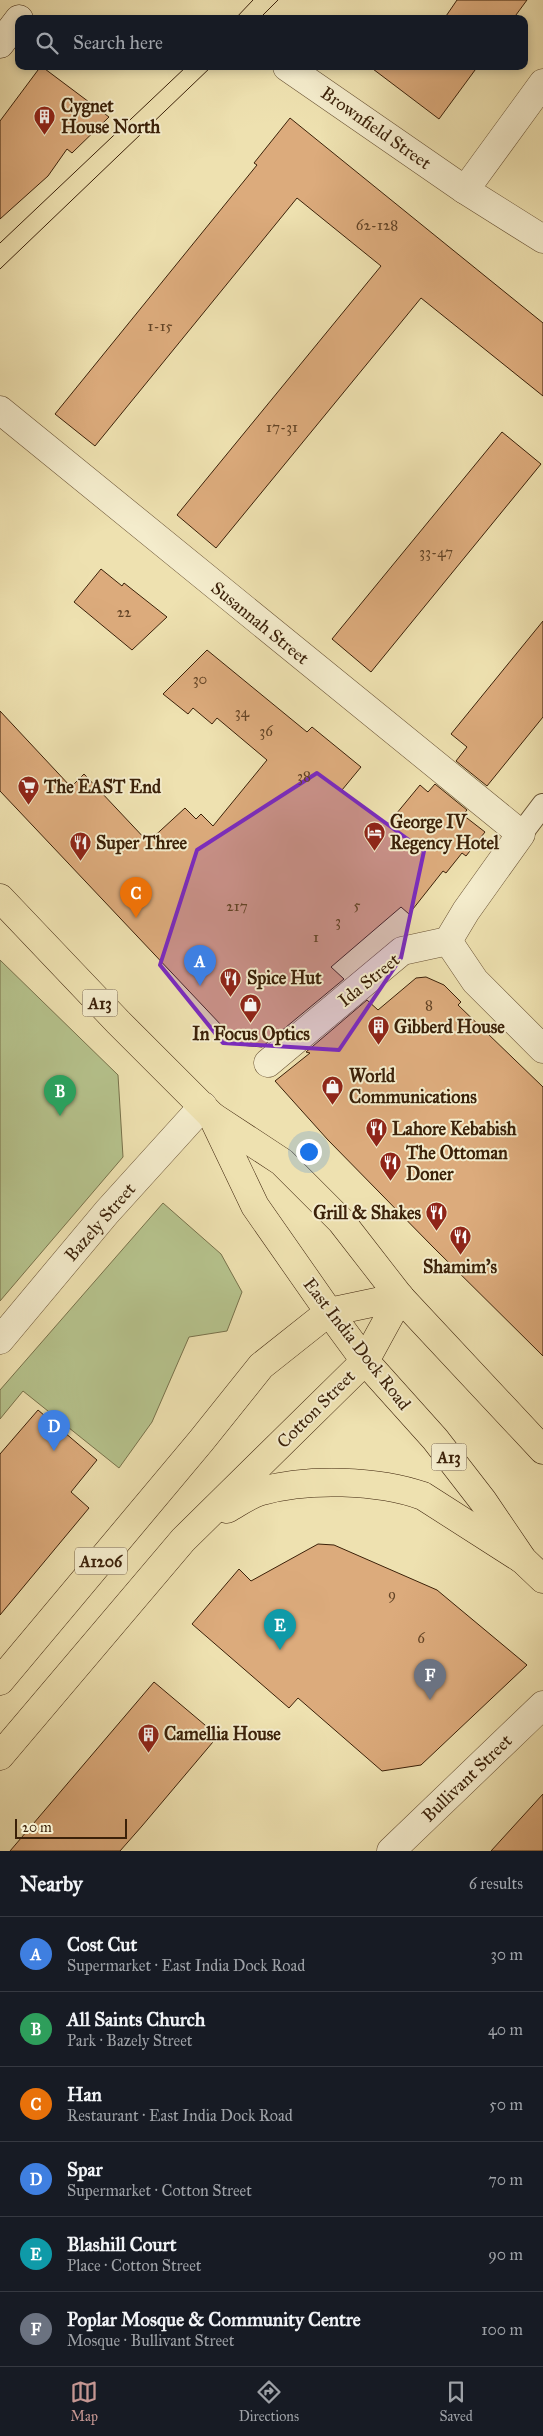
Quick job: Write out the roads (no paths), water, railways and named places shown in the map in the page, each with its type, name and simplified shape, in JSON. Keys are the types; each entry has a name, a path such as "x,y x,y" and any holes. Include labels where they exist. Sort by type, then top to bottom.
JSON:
{"main road":[{"name":"East India Dock Road","path":"0,898 118,1022 208,1111 282,1162 341,1221 400,1297 543,1450"},
{"name":"East India Dock Road","path":"208,1111 255,1206 329,1312 365,1361 435,1440 483,1501 523,1560 543,1579"},
{"name":"A1206","path":"0,1681 202,1441 261,1366 329,1312 400,1297"},
{"name":"Cotton Street","path":"0,1756 183,1540 365,1361 400,1297"},
{"name":"A1206","path":"183,1540 226,1509 260,1491 325,1483 353,1484 407,1490 423,1496 523,1560"}],"street":[{"path":"22,15 33,0"},
{"path":"0,44 15,24"},
{"name":"Brownfield Street","path":"291,70 465,190 543,239"},
{"path":"465,190 543,83"},
{"name":"Susannah Street","path":"0,410 521,834"},
{"path":"521,834 466,911 448,941 474,982 543,1049"},
{"name":"Ida Street","path":"268,1062 402,951 448,941"},
{"name":"Bazely Street","path":"0,1340 107,1212 208,1111"},
{"name":"Bullivant Street","path":"393,1850 543,1705"}],"lane":[{"path":"521,834 543,805"}],"tram line":[{"path":"239,15 253,0"},
{"path":"263,15 278,0"},
{"path":"0,243 183,70"},
{"path":"0,269 208,70"}],"place":[{"name":"Cygnet House North","path":"45,135"},
{"name":"The EAST End","path":"28,806"},
{"name":"George IV Regency Hotel","path":"374,851"},
{"name":"Super Three","path":"80,862"},
{"name":"Han","path":"136,918"},
{"name":"Cost Cut","path":"200,986"},
{"name":"Spice Hut","path":"231,997"},
{"name":"In Focus Optics","path":"251,1023"},
{"name":"Gibberd House","path":"378,1046"},
{"name":"World Communications","path":"333,1105"},
{"name":"All Saints Church","path":"60,1116"},
{"name":"Lahore Kebabish","path":"376,1148"},
{"name":"The Ottoman Doner","path":"390,1182"},
{"name":"Grill & Shakes","path":"437,1232"},
{"name":"Shamim's","path":"460,1256"},
{"name":"Spar","path":"54,1451"},
{"name":"Blashill Court","path":"280,1650"},
{"name":"Poplar Mosque & Community Centre","path":"430,1700"},
{"name":"Camellia House","path":"148,1753"}]}
